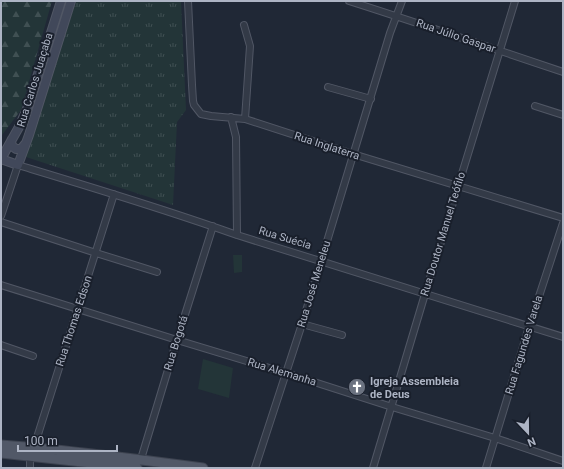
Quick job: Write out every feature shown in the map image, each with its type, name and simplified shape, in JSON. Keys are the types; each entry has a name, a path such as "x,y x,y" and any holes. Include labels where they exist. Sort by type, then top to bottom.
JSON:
{"main road":[{"path":"1,445 109,466 139,464"},
{"path":"1,453 32,452 139,464 203,468"}],"street":[{"name":"Rua Carlos Juaçaba","path":"1,159 28,109 61,1"},
{"name":"Rua Carlos Juaçaba","path":"18,165 27,143 71,1"},
{"name":"Rua Inglaterra","path":"188,1 194,105 201,114 206,116 245,119 458,187 563,218"},
{"name":"Rua Júlio Gaspar","path":"349,1 563,72"},
{"name":"Rua José Meneleu","path":"256,468 302,324 390,33 402,1"},
{"name":"Rua Doutor Manuel Teófilo","path":"373,468 515,1"},
{"path":"244,25 250,46 245,119"},
{"path":"328,87 371,99"},
{"path":"535,106 563,115"},
{"path":"231,117 236,137 237,235"},
{"path":"12,139 12,146 16,149 22,149 27,143"},
{"name":"Rua Suécia","path":"1,159 563,337"},
{"path":"1,216 18,165"},
{"name":"Rua Thomas Edson","path":"30,468 32,452 114,194"},
{"path":"1,222 157,272"},
{"name":"Rua Fagundes Varela","path":"486,468 563,223"},
{"name":"Rua Bogotá","path":"139,464 213,226"},
{"name":"Rua Alemanha","path":"1,285 495,438 563,461"},
{"path":"302,324 342,335"},
{"path":"1,345 33,356"}],"green space":[{"path":"1,1 52,1 21,110 2,135 1,135"},
{"path":"76,1 181,1 186,110 177,122 173,205 26,157"},
{"path":"233,255 242,255 242,272 234,273"},
{"path":"203,359 233,368 229,398 198,389"}],"place":[{"name":"Igreja Assembleia de Deus","path":"357,387"}]}
